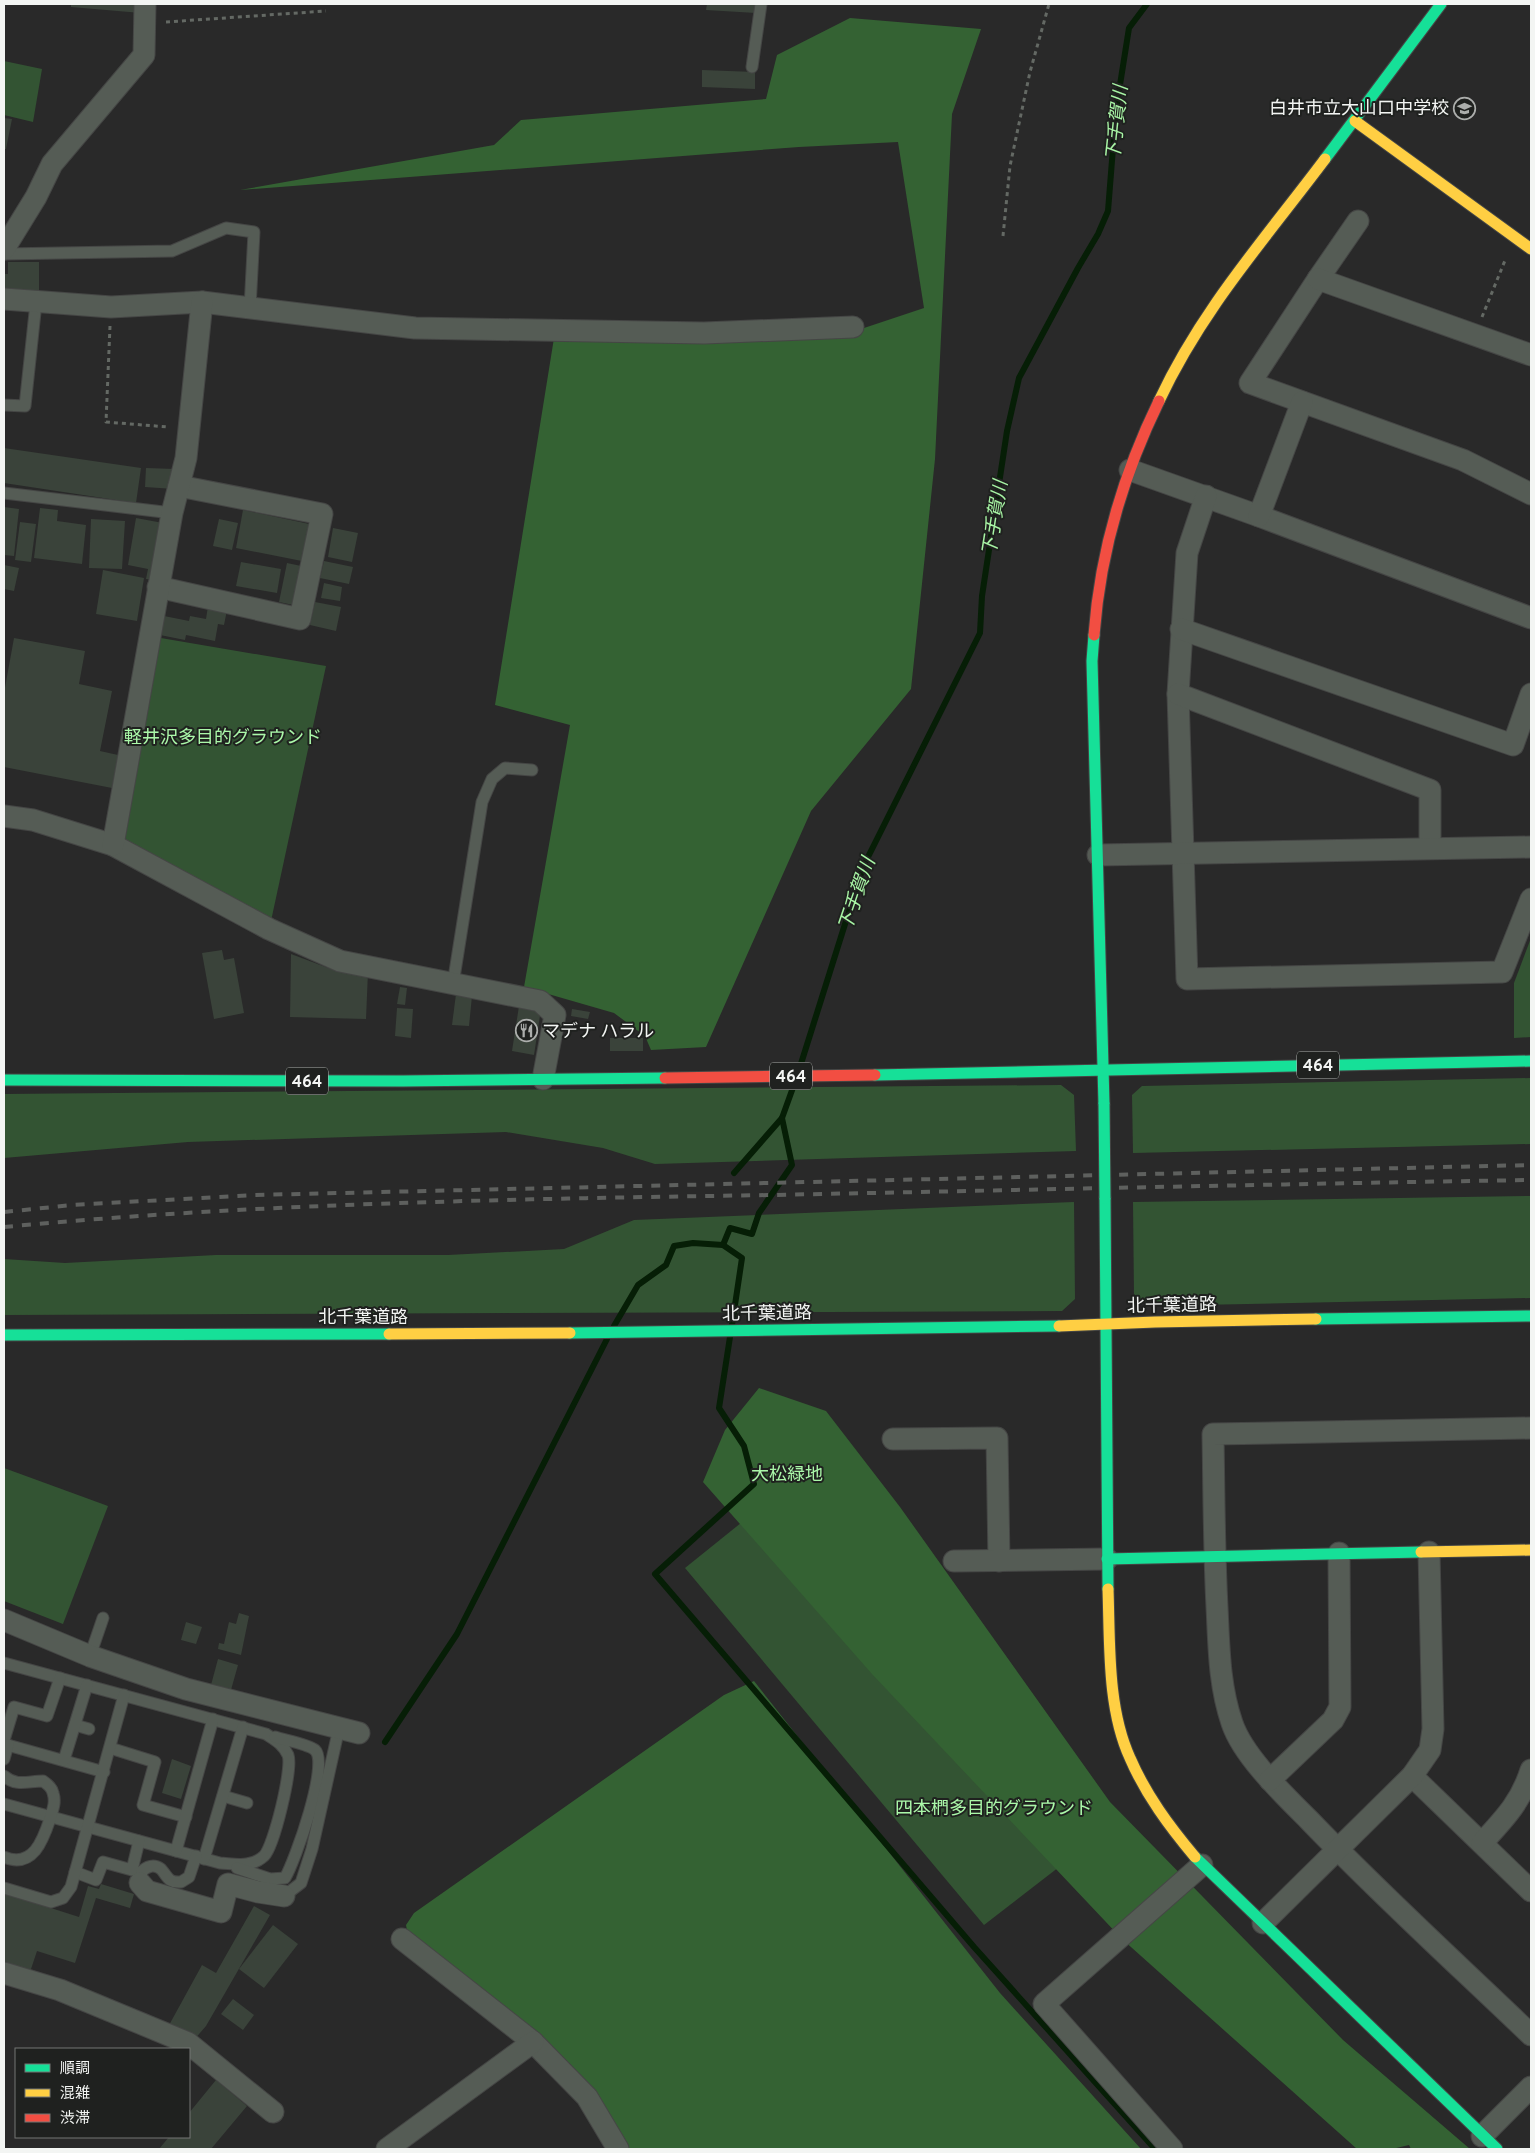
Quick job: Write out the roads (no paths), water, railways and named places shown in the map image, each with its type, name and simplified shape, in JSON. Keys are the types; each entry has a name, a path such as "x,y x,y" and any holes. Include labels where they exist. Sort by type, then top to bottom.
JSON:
{"main road":[{"path":"1441,4 1355,121 1214,302 1179,360 1130,470 1110,532 1101,574 1092,661 1104,1070 1108,1559 1111,1675 1120,1727 1129,1757 1148,1795 1170,1828 1202,1865 1490,2143"},
{"path":"1355,121 1531,249"},
{"name":"464","path":"4,1080 610,1079 1531,1061"},
{"name":"北千葉道路","path":"4,1335 527,1334 1531,1316"},
{"path":"1108,1559 1531,1550"}],"street":[{"path":"4,249 36,197 52,164 144,55 145,14"},
{"path":"1358,221 1250,383 1463,460 1531,494"},
{"path":"1318,279 1531,355"},
{"path":"4,299 111,307 202,302 415,328 704,333 853,327"},
{"path":"112,845 172,513 186,458 202,302"},
{"path":"1259,516 1302,402"},
{"path":"1130,470 1206,496 1531,618"},
{"path":"158,587 300,619 322,514 178,486"},
{"path":"1206,496 1187,553 1178,694 1187,979 1502,972 1531,899"},
{"path":"1181,629 1513,745 1531,694"},
{"path":"1178,694 1430,790 1430,848"},
{"path":"4,816 33,820 112,845 269,929 340,961 540,1001 555,1015 543,1079"},
{"path":"1098,855 1531,846"},
{"path":"1531,1428 1213,1434 1214,1556 1222,1691 1232,1725 1250,1755 1270,1780 1338,1850 1531,2035"},
{"path":"893,1439 997,1438 999,1561"},
{"path":"1263,1923 1412,1776 1430,1750 1433,1729 1429,1552"},
{"path":"1270,1780 1333,1720 1340,1708 1339,1553"},
{"path":"954,1561 1108,1559"},
{"path":"4,1620 90,1656 186,1689 349,1730"},
{"path":"1482,1843 1515,1807 1525,1789 1531,1770"},
{"path":"1412,1776 1531,1892"},
{"path":"1172,2149 1044,2004 1202,1865"},
{"path":"140,1883 147,1891 221,1912 228,1884 284,1896"},
{"path":"402,1939 533,2042 587,2096 618,2149"},
{"path":"4,1974 60,1990 188,2042 272,2112"},
{"path":"387,2149 533,2042"},
{"path":"1490,2143 1531,2086"}],"lane":[{"path":"752,67 761,4"},
{"path":"4,254 172,251 226,228 254,232 250,308"},
{"path":"4,405 24,406 36,302"},
{"path":"4,493 172,513"},
{"path":"453,984 482,802 492,779 505,768 532,770"},
{"path":"90,1656 103,1618"},
{"path":"4,1663 243,1727 314,1749 319,1755 319,1769 308,1817 293,1864 285,1878 270,1879 200,1857 4,1804"},
{"path":"4,1759 5,1743 14,1707 46,1716 60,1678"},
{"path":"64,1760 87,1685"},
{"path":"4,1888 51,1902 63,1898 71,1887 124,1695"},
{"path":"176,1851 213,1719"},
{"path":"75,1725 89,1729"},
{"path":"140,1883 142,1871 147,1867 153,1866 162,1869 166,1878 170,1881 181,1882 189,1876 200,1857 223,1796 243,1727"},
{"path":"284,1896 301,1883 349,1730"},
{"path":"220,1863 247,1865 265,1855 273,1835 288,1778 288,1757 282,1744 266,1734"},
{"path":"5,1743 104,1772"},
{"path":"110,1748 155,1762 143,1805 186,1818"},
{"path":"4,1776 12,1783 23,1784 43,1781 54,1794 55,1804 41,1843 30,1856 19,1859 4,1857"},
{"path":"223,1796 247,1803"},
{"path":"75,1872 96,1880 103,1862 132,1870 140,1841"}],"waterway":[{"name":"下手賀川","path":"799,1070 863,867 980,633 982,596 1007,431 1019,378 1098,234 1108,211 1116,110 1129,28 1147,4"},
{"path":"734,1173 782,1118 795,1082"},
{"path":"723,1245 730,1228 752,1234 759,1213 792,1165 782,1118"},
{"path":"614,1326 638,1285 666,1265 674,1246 693,1243 723,1245 742,1258 732,1325"},
{"path":"730,1337 719,1408 744,1446 754,1484 655,1574 974,1947 1155,2149"},
{"path":"385,1742 457,1634 607,1339"}],"railway":[{"path":"4,1212 72,1205 255,1195 1531,1165"},
{"path":"4,1227 195,1212 291,1207 579,1198 1531,1180"}],"place":[{"name":"白井市立大山口中学校","path":"1465,108"},
{"name":"マデナ ハラル","path":"526,1031"}],"park label":[{"name":"軽井沢多目的グラウンド","path":"223,737"},
{"name":"大松緑地","path":"787,1474"},
{"name":"四本椚多目的グラウンド","path":"994,1808"}]}
